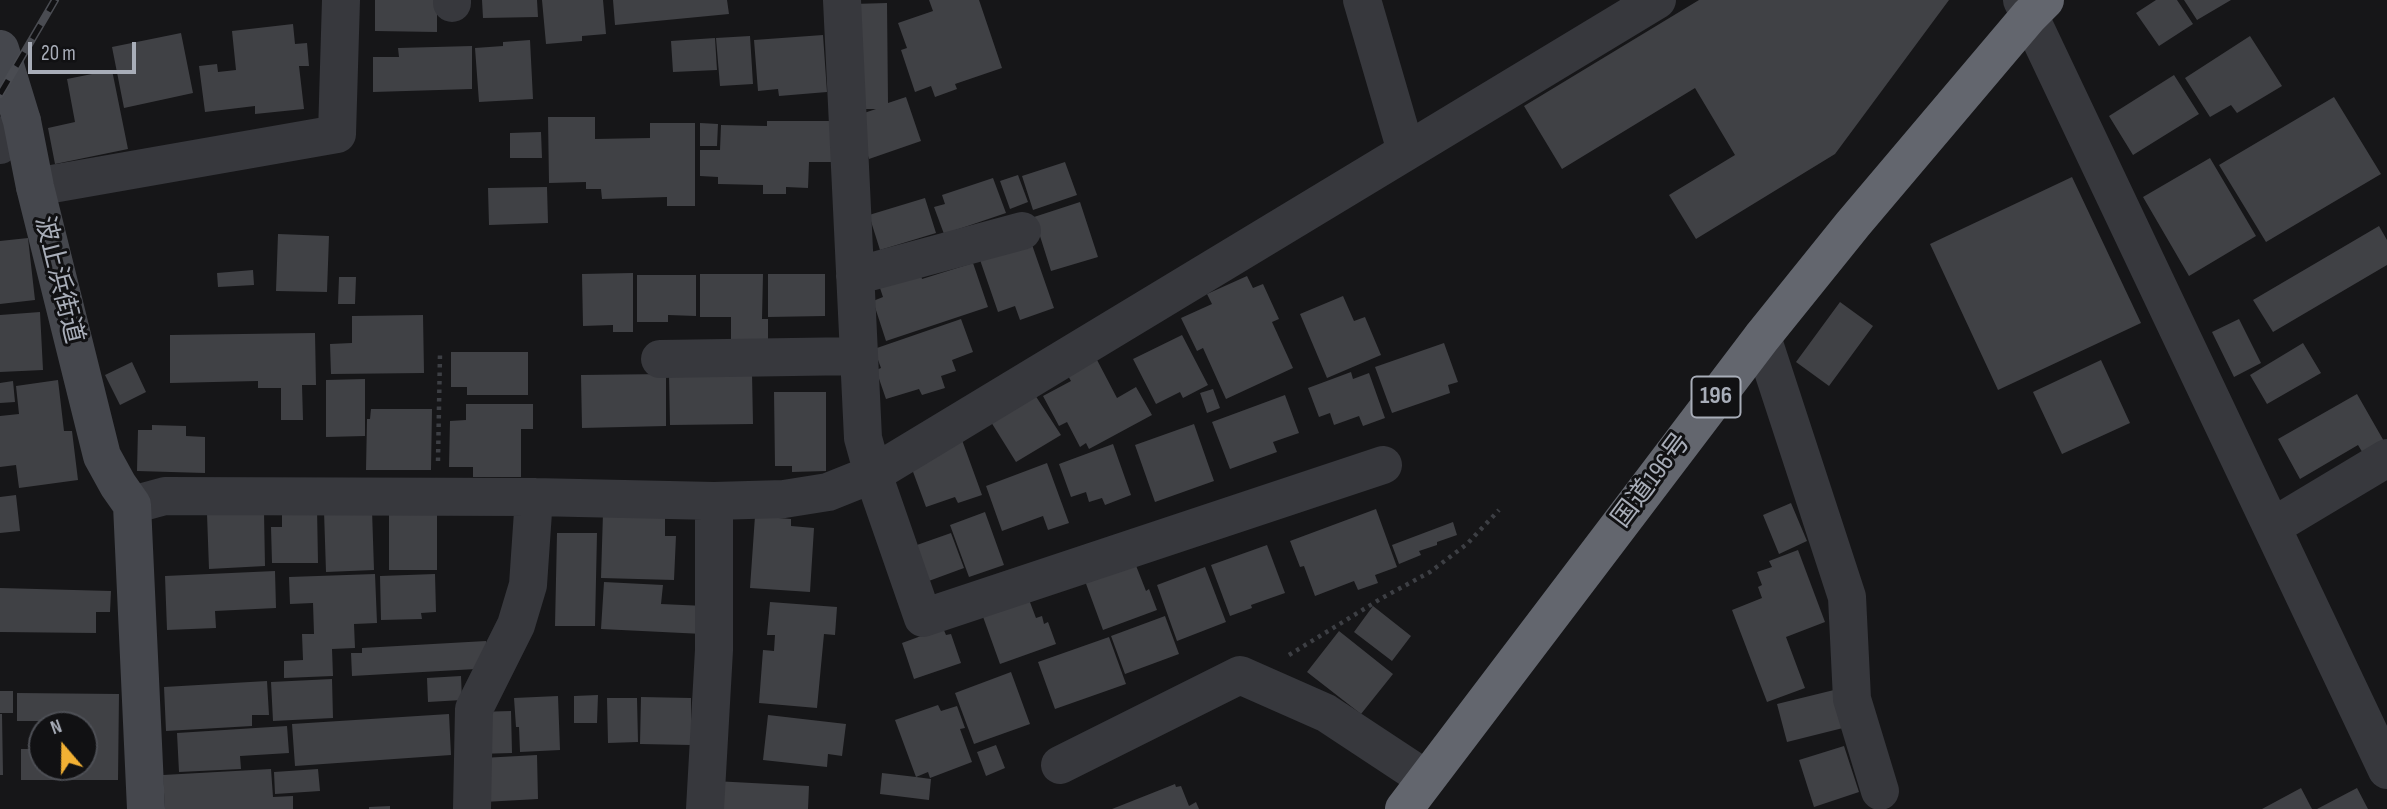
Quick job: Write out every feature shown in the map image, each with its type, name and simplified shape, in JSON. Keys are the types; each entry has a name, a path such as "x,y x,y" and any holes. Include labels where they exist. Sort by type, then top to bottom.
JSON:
{"highway":[{"name":"国道196号","path":"1415,794 1762,337 2032,5"}],"street":[{"path":"35,187 337,134 341,0"},
{"path":"842,0 863,438 923,618 1383,465"},
{"path":"1362,0 1406,151"},
{"path":"146,809 132,505 165,496 534,497 713,501 783,499 828,492 873,474 1657,0"},
{"path":"2032,5 2272,527 2387,769"},
{"name":"波止浜街道","path":"0,51 11,133 35,187 103,456 132,505"},
{"path":"855,276 1022,231"},
{"path":"1762,337 1847,597 1852,699 1880,791"},
{"path":"660,359 859,356"},
{"path":"2272,527 2387,458"},
{"path":"472,809 474,709 516,625 528,585 534,497"},
{"path":"705,809 714,650 713,501"},
{"path":"1060,765 1240,675 1326,713 1415,794"}],"path":[{"path":"438,497 440,354"},
{"path":"1249,678 1430,572 1467,544 1499,510"}],"building":[{"path":"375,0 437,0 437,32 375,31"},
{"path":"482,0 537,0 538,17 483,18"},
{"path":"542,0 603,0 606,34 582,36 582,41 546,44"},
{"path":"613,0 727,0 729,14 615,25"},
{"path":"929,0 979,0 1002,68 955,84 957,89 935,97 931,86 915,92 901,50 907,48 898,23 933,11"},
{"path":"1699,0 1949,0 1835,154 1696,239 1669,195 1735,155 1695,88 1562,169 1524,106"},
{"path":"2156,0 2177,0 2193,24 2159,46 2136,13"},
{"path":"2184,0 2231,0 2197,20"},
{"path":"887,3 888,103 906,97 921,141 869,159 855,116 876,109 856,109 853,4"},
{"path":"293,24 295,44 307,43 309,66 299,66 304,109 255,114 255,106 205,112 199,66 217,64 218,72 236,70 232,31"},
{"path":"181,33 193,93 124,108 112,47"},
{"path":"823,35 827,92 779,96 778,89 758,91 754,40"},
{"path":"750,36 753,84 720,86 716,38"},
{"path":"2250,36 2282,86 2237,113 2231,105 2210,117 2185,78"},
{"path":"715,38 717,70 673,72 671,41"},
{"path":"530,40 533,99 479,102 475,48"},
{"path":"472,46 472,89 373,92 373,57 399,57 398,48"},
{"path":"112,70 128,149 55,164 48,128 75,122 67,79"},
{"path":"2174,75 2199,114 2133,155 2109,116"},
{"path":"2334,97 2381,174 2266,242 2219,165"},
{"path":"548,117 595,117 595,139 650,138 650,123 695,123 695,206 667,206 667,197 602,199 601,189 586,189 586,182 549,183"},
{"path":"767,121 834,121 834,162 809,162 808,188 786,187 786,194 763,194 763,185 718,184 718,177 700,176 700,150 720,150 721,125 767,126"},
{"path":"700,123 718,124 717,146 700,146"},
{"path":"541,132 542,158 510,158 510,133"},
{"path":"2210,158 2256,236 2189,276 2143,197"},
{"path":"1065,162 1077,195 1033,210 1022,176"},
{"path":"1018,175 1028,202 1010,209 1000,181"},
{"path":"2072,177 2141,323 1998,390 1930,244"},
{"path":"993,178 1006,213 944,234 934,207 945,204 942,195"},
{"path":"547,187 548,223 489,225 488,188"},
{"path":"925,198 936,233 880,250 869,215"},
{"path":"1080,202 1098,257 1051,271 1034,217"},
{"path":"2379,226 2387,240 2387,265 2273,332 2253,300"},
{"path":"278,234 329,236 327,292 276,291"},
{"path":"28,238 35,300 0,304 0,241"},
{"path":"1030,239 1054,308 1020,320 1015,306 998,312 979,257"},
{"path":"973,263 988,307 886,341 873,301 883,297 879,285 920,271 922,279"},
{"path":"253,270 254,285 218,287 217,273"},
{"path":"633,273 633,332 613,332 613,325 583,326 582,274"},
{"path":"700,274 763,274 762,319 768,319 768,343 731,343 731,317 700,317"},
{"path":"768,274 825,274 825,316 768,317"},
{"path":"637,275 696,275 696,316 668,315 668,322 637,322"},
{"path":"1247,276 1253,288 1263,284 1279,319 1272,322 1293,368 1226,399 1203,348 1197,351 1181,318 1212,304 1207,294"},
{"path":"339,277 356,277 355,304 338,304"},
{"path":"1343,296 1354,321 1365,317 1381,355 1327,378 1300,314"},
{"path":"1840,302 1873,326 1829,386 1796,362"},
{"path":"40,312 43,370 0,372 0,315"},
{"path":"423,315 424,373 331,374 330,344 352,343 352,316"},
{"path":"961,319 973,352 952,360 956,371 941,376 945,388 922,395 919,389 886,399 876,370 881,368 874,349"},
{"path":"2239,319 2261,363 2234,377 2212,332"},
{"path":"315,333 316,385 302,385 303,420 281,420 281,388 258,388 258,381 170,383 170,335"},
{"path":"1182,335 1208,385 1183,398 1180,392 1156,404 1133,359"},
{"path":"1444,343 1458,382 1448,385 1450,393 1392,413 1375,367"},
{"path":"2303,343 2321,373 2267,404 2250,375"},
{"path":"451,352 528,352 528,395 467,395 467,387 451,387"},
{"path":"1096,358 1117,398 1136,387 1152,415 1089,449 1086,443 1080,447 1067,422 1059,426 1043,396 1071,381 1067,374"},
{"path":"2101,360 2130,423 2062,454 2033,392"},
{"path":"132,362 146,392 120,405 105,375"},
{"path":"1351,372 1353,379 1369,373 1385,418 1363,426 1359,416 1334,425 1330,413 1319,417 1308,388"},
{"path":"752,373 753,424 670,425 669,374"},
{"path":"666,374 666,426 582,428 581,375"},
{"path":"365,379 365,436 326,437 326,380"},
{"path":"58,380 64,431 72,431 78,480 19,488 16,465 0,467 0,416 19,414 16,386"},
{"path":"13,381 15,402 0,403 0,383"},
{"path":"1213,389 1220,408 1207,413 1200,393"},
{"path":"774,392 826,392 826,471 792,472 792,466 775,466"},
{"path":"2357,394 2385,443 2364,455 2358,445 2300,479 2278,439"},
{"path":"1035,395 1061,435 1016,462 991,422"},
{"path":"1285,395 1299,433 1273,442 1277,452 1230,469 1212,422"},
{"path":"466,404 533,404 533,429 521,429 521,477 473,477 473,467 449,467 450,421 466,420"},
{"path":"371,409 432,409 431,470 366,470 367,419 370,419"},
{"path":"1194,424 1214,481 1155,502 1135,445"},
{"path":"152,425 186,426 186,436 205,437 205,473 137,471 138,430 152,430"},
{"path":"962,440 982,495 958,503 955,497 926,507 912,469"},
{"path":"1113,444 1131,495 1105,505 1102,498 1089,502 1086,492 1071,497 1059,464"},
{"path":"1047,463 1069,523 1048,530 1043,516 1002,531 986,486"},
{"path":"16,495 20,531 0,533 0,497"},
{"path":"1791,503 1807,541 1779,554 1763,515"},
{"path":"317,507 318,563 272,563 271,527 282,527 282,508"},
{"path":"389,509 437,509 437,570 389,570"},
{"path":"1376,509 1397,567 1375,575 1378,583 1358,590 1354,581 1315,596 1304,566 1300,567 1290,541"},
{"path":"372,510 374,570 326,572 324,511"},
{"path":"264,512 265,566 209,569 207,514"},
{"path":"985,512 1004,565 969,577 950,525"},
{"path":"603,513 665,514 665,536 676,536 674,580 601,578"},
{"path":"755,516 791,519 791,526 814,528 810,592 750,588"},
{"path":"1453,522 1457,535 1419,551 1421,555 1399,564 1392,545"},
{"path":"557,533 597,533 595,626 555,626"},
{"path":"951,533 964,568 926,582 914,546"},
{"path":"1267,545 1285,593 1230,616 1211,565"},
{"path":"1798,550 1825,622 1786,637 1805,688 1767,702 1732,610 1762,598 1758,587 1762,585 1757,572 1772,567 1769,561"},
{"path":"1135,563 1157,610 1103,630 1085,581"},
{"path":"1205,567 1226,622 1177,641 1157,585"},
{"path":"275,571 276,608 215,611 216,628 167,630 165,576"},
{"path":"375,574 377,623 354,624 355,648 332,649 333,676 284,678 284,661 303,660 302,634 314,634 313,603 290,604 289,577"},
{"path":"435,574 436,612 421,613 422,619 381,620 380,576"},
{"path":"604,582 663,585 661,604 705,606 703,634 601,629"},
{"path":"0,588 111,591 110,612 96,612 96,633 0,632"},
{"path":"1028,597 1036,618 1042,616 1044,624 1048,622 1056,644 1000,664 982,614"},
{"path":"770,602 837,607 835,635 824,634 817,708 759,703 763,650 774,651 775,635 767,635"},
{"path":"1373,606 1411,636 1392,661 1354,632"},
{"path":"1165,616 1179,654 1125,674 1111,636"},
{"path":"943,628 946,635 951,634 961,663 914,679 902,643"},
{"path":"1339,631 1393,674 1361,714 1307,672"},
{"path":"1109,637 1126,684 1055,709 1038,662"},
{"path":"486,641 486,649 476,669 352,676 351,653 362,653 362,648"},
{"path":"1011,672 1030,724 974,744 955,693"},
{"path":"461,676 462,700 428,702 427,678"},
{"path":"332,679 333,718 273,721 271,682"},
{"path":"267,681 269,715 252,715 252,726 166,731 164,687"},
{"path":"1834,690 1843,728 1787,742 1777,704"},
{"path":"0,691 13,691 13,713 0,713"},
{"path":"17,693 119,694 118,780 98,780 98,711 28,711 28,721 17,721"},
{"path":"598,695 597,723 574,723 574,696"},
{"path":"558,696 560,750 520,752 514,698"},
{"path":"641,697 691,698 691,745 640,744"},
{"path":"607,698 637,698 638,742 608,743"},
{"path":"938,705 941,711 957,706 965,728 960,729 972,762 930,778 928,772 916,777 895,720"},
{"path":"511,711 512,753 477,754 476,712"},
{"path":"2,714 3,775 0,775"},
{"path":"449,714 451,755 295,766 292,724"},
{"path":"768,715 846,724 842,756 828,754 827,767 763,760"},
{"path":"287,726 289,753 240,756 241,769 179,772 177,733"},
{"path":"996,745 1005,768 986,776 977,752"},
{"path":"1844,746 1859,792 1814,807 1799,760"},
{"path":"21,749 28,749 28,780 21,780"},
{"path":"537,755 538,799 484,802 482,758"},
{"path":"271,769 273,797 293,796 293,809 165,809 163,775"},
{"path":"318,769 320,791 275,794 274,772"},
{"path":"882,773 931,779 929,800 880,794"},
{"path":"714,781 809,786 808,809 713,809"},
{"path":"1175,784 1176,787 1181,786 1189,806 1196,802 1199,809 1112,809"},
{"path":"2301,788 2312,809 2262,809"},
{"path":"2357,788 2368,809 2317,809"},
{"path":"390,806 390,809 369,809 369,807"}],"railway":[{"path":"0,94 55,0"}]}
